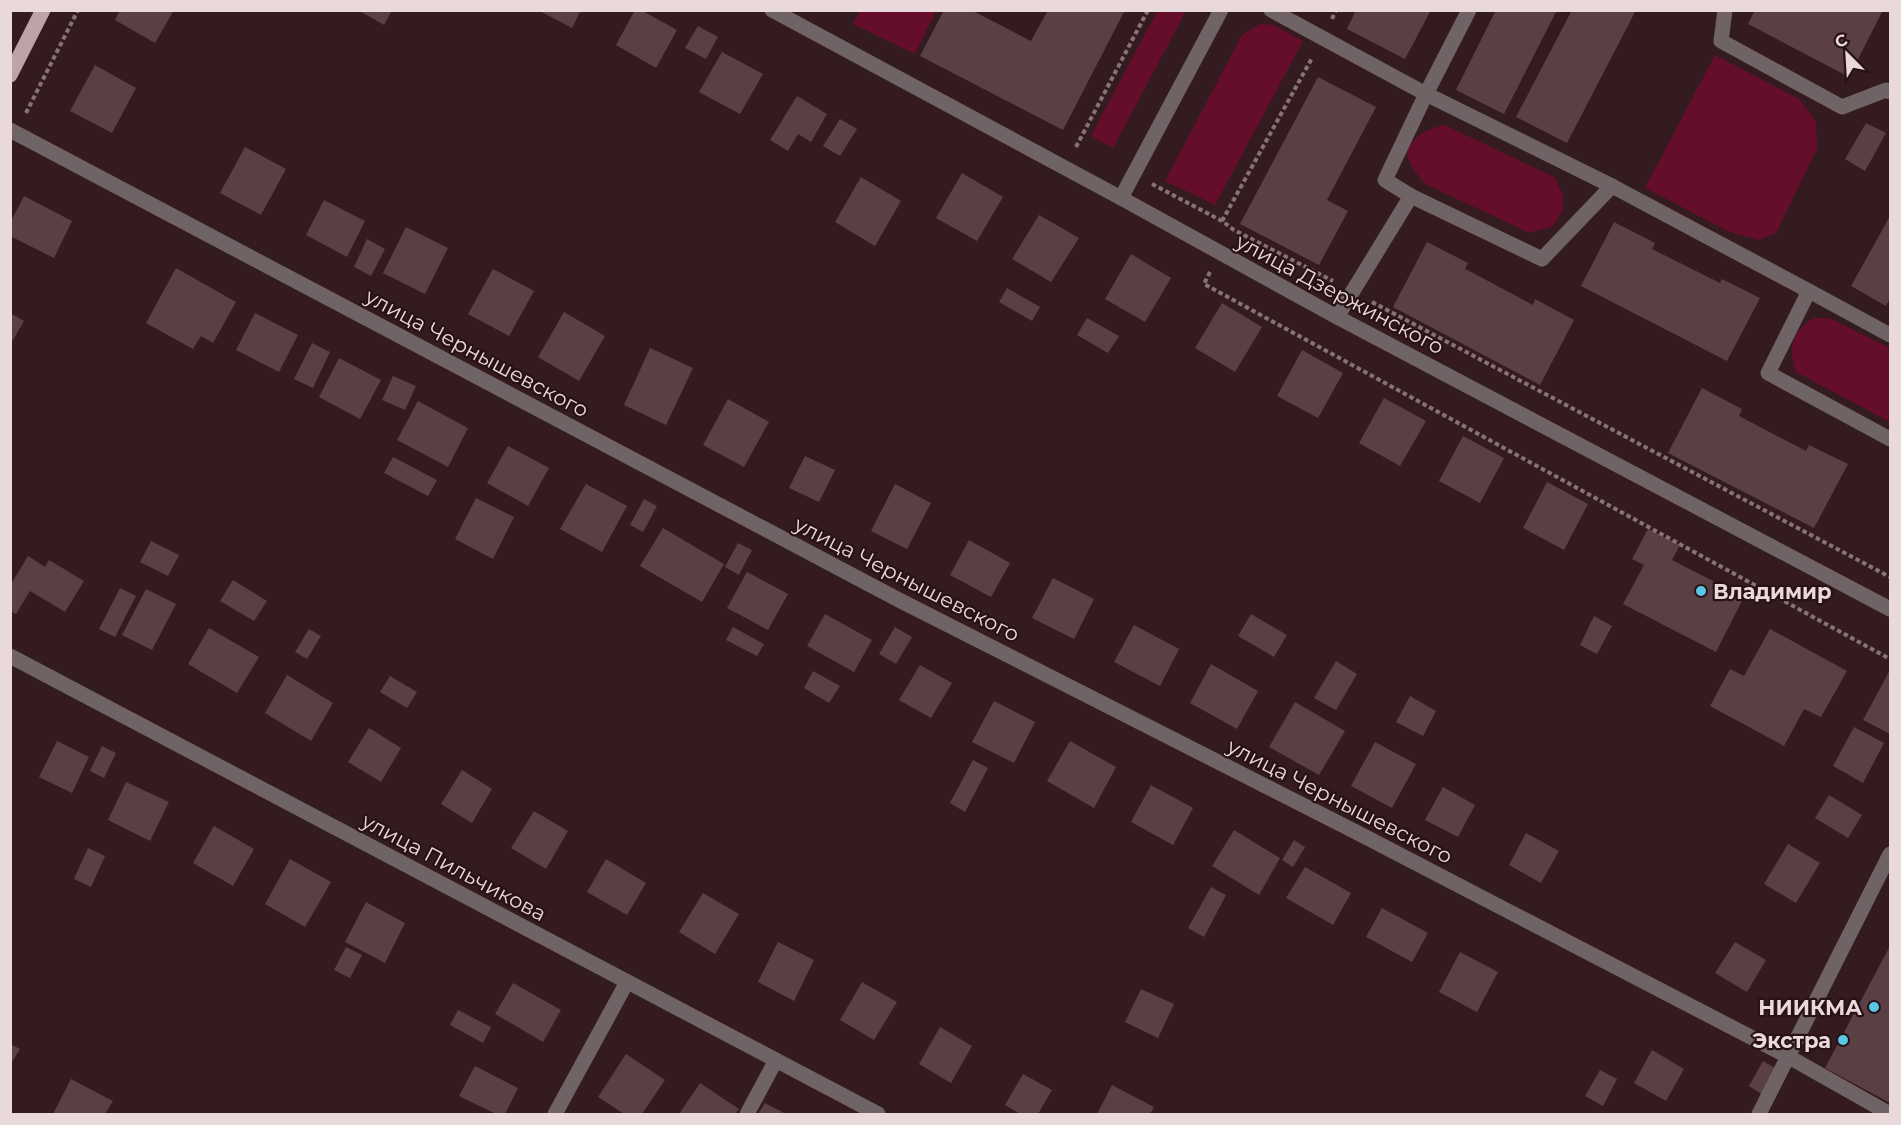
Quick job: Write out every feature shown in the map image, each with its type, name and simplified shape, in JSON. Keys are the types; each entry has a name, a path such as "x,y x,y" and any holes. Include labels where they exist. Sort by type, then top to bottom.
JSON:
{"main road":[{"path":"10,75 43,10"}],"street":[{"name":"улица Дзержинского","path":"772,10 1336,317 1890,609"},
{"path":"1121,198 1221,10"},
{"path":"1271,10 1426,94 1612,186 1890,335"},
{"path":"1469,10 1385,180 1411,196 1542,259 1612,186"},
{"path":"1725,10 1721,41 1842,107 1886,90 1890,92"},
{"name":"улица Чернышевского","path":"13,132 898,600 1367,838 1789,1057 1890,1114"},
{"path":"1336,317 1411,196"},
{"path":"1809,291 1768,373 1890,439"},
{"name":"улица Пильчикова","path":"10,656 878,1114"},
{"path":"1759,1114 1890,854"},
{"path":"555,1114 627,982"},
{"path":"747,1114 776,1060"}],"path":[{"path":"13,132 78,10"},
{"path":"1065,142 1076,148 1148,10"},
{"path":"1222,221 1323,39"},
{"path":"1890,577 1234,230 1204,284 1890,659"}],"shaded area":[{"path":"860,10 936,11 915,54 853,24"},
{"path":"1157,11 1186,11 1113,148 1091,136"},
{"path":"1260,24 1274,25 1303,41 1215,205 1165,181 1242,35"},
{"path":"1715,55 1799,99 1816,121 1817,149 1776,233 1759,240 1730,232 1645,188"},
{"path":"1445,125 1554,177 1564,196 1562,212 1553,226 1530,233 1425,184 1412,168 1406,152 1422,133"},
{"path":"1814,318 1829,318 1890,348 1890,422 1796,372 1792,355 1793,341 1800,329"}],"building":[{"path":"120,10 174,10 155,43 115,20"},
{"path":"358,10 392,10 384,25"},
{"path":"538,10 581,10 572,28"},
{"path":"635,10 641,10 677,30 656,68 616,45"},
{"path":"944,10 971,10 1031,41 1048,10 1125,10 1063,130 920,56"},
{"path":"1356,10 1431,10 1405,59 1347,29"},
{"path":"1496,10 1557,10 1504,114 1456,90"},
{"path":"1572,10 1636,10 1567,143 1516,117"},
{"path":"1755,10 1883,10 1849,77 1748,24"},
{"path":"698,26 718,37 706,59 685,48"},
{"path":"722,52 763,74 740,114 699,92"},
{"path":"95,65 136,88 112,133 70,111"},
{"path":"1318,77 1376,107 1327,200 1348,211 1319,265 1240,224"},
{"path":"797,96 827,114 811,142 798,134 788,151 770,140"},
{"path":"840,119 857,129 840,156 823,146"},
{"path":"1866,123 1886,133 1865,171 1845,159"},
{"path":"245,147 286,169 261,215 220,193"},
{"path":"962,173 1003,197 977,241 936,218"},
{"path":"861,177 901,201 875,246 835,222"},
{"path":"24,196 72,221 54,258 10,236 10,223"},
{"path":"324,200 365,221 347,257 306,235"},
{"path":"1039,215 1079,238 1051,282 1012,259"},
{"path":"1890,216 1890,298 1886,306 1851,286"},
{"path":"1614,222 1655,243 1652,249 1720,283 1722,279 1760,298 1727,361 1581,286"},
{"path":"406,227 448,248 425,294 383,273"},
{"path":"367,239 385,249 371,276 354,267"},
{"path":"1427,242 1468,263 1465,269 1533,305 1535,299 1574,320 1540,385 1393,307"},
{"path":"1131,254 1171,278 1145,322 1105,299"},
{"path":"176,268 236,302 213,343 201,336 193,349 146,323"},
{"path":"493,269 534,291 509,336 468,314"},
{"path":"1007,288 1040,307 1032,321 999,302"},
{"path":"1222,303 1262,327 1235,372 1195,348"},
{"path":"564,312 605,336 579,381 538,357"},
{"path":"10,313 24,321 10,345"},
{"path":"255,313 298,335 279,372 236,350"},
{"path":"1087,318 1119,336 1108,353 1077,335"},
{"path":"312,343 330,352 313,388 294,379"},
{"path":"650,348 693,368 666,425 624,405"},
{"path":"1302,350 1343,373 1318,418 1277,396"},
{"path":"339,358 381,380 360,419 319,397"},
{"path":"393,376 416,386 405,410 382,400"},
{"path":"1702,388 1742,409 1739,416 1806,451 1809,445 1848,464 1814,528 1668,453"},
{"path":"1384,398 1426,421 1400,466 1359,443"},
{"path":"728,399 769,422 744,467 703,445"},
{"path":"418,401 468,428 448,467 397,440"},
{"path":"1463,436 1504,458 1480,503 1439,481"},
{"path":"508,446 549,468 528,506 487,483"},
{"path":"805,456 835,470 819,502 789,488"},
{"path":"393,457 437,480 428,496 384,473"},
{"path":"1547,482 1588,504 1564,550 1523,528"},
{"path":"586,484 627,506 602,552 560,529"},
{"path":"895,484 931,503 907,549 871,531"},
{"path":"476,498 514,517 493,559 455,539"},
{"path":"644,499 657,506 643,532 630,525"},
{"path":"663,528 724,564 702,602 640,566"},
{"path":"1648,529 1680,545 1672,560 1744,597 1716,652 1623,604 1644,565 1632,559"},
{"path":"969,540 1010,563 991,597 950,575"},
{"path":"151,541 179,555 168,576 140,562"},
{"path":"738,543 752,550 739,575 725,567"},
{"path":"28,556 45,567 49,560 84,581 65,612 30,591 16,614 10,611 10,586"},
{"path":"747,572 788,594 768,630 727,608"},
{"path":"1053,578 1094,599 1074,639 1032,618"},
{"path":"233,580 267,601 254,621 220,601"},
{"path":"120,588 136,596 115,637 99,629"},
{"path":"146,589 176,604 152,650 122,635"},
{"path":"825,614 872,640 854,672 807,646"},
{"path":"1251,614 1287,635 1274,657 1238,636"},
{"path":"1594,616 1612,626 1597,654 1580,645"},
{"path":"1134,625 1179,649 1160,686 1114,662"},
{"path":"733,627 764,644 757,656 726,640"},
{"path":"895,627 912,637 896,664 879,654"},
{"path":"209,628 259,657 237,693 188,664"},
{"path":"309,629 321,636 307,659 295,652"},
{"path":"1770,629 1847,671 1821,717 1804,709 1784,746 1710,706 1730,669 1744,676"},
{"path":"1336,661 1357,674 1336,710 1314,698"},
{"path":"1211,664 1258,691 1237,729 1190,703"},
{"path":"920,665 952,683 931,718 899,700"},
{"path":"1890,670 1890,734 1863,720"},
{"path":"813,671 840,686 829,703 804,688"},
{"path":"287,675 333,703 311,741 265,713"},
{"path":"390,676 417,692 407,708 380,692"},
{"path":"1410,696 1436,711 1423,736 1396,722"},
{"path":"994,701 1035,722 1014,763 972,742"},
{"path":"1295,702 1345,731 1319,775 1269,747"},
{"path":"1854,727 1884,743 1863,783 1833,766"},
{"path":"369,728 401,748 381,782 348,762"},
{"path":"57,741 89,757 72,793 39,777"},
{"path":"1070,741 1116,767 1094,808 1047,781"},
{"path":"1375,742 1416,764 1392,808 1351,786"},
{"path":"102,746 116,753 104,778 90,771"},
{"path":"973,760 988,768 965,812 950,803"},
{"path":"462,770 492,789 472,823 441,804"},
{"path":"126,782 169,802 150,841 108,820"},
{"path":"1151,785 1193,808 1173,845 1131,822"},
{"path":"1443,787 1475,805 1458,837 1425,820"},
{"path":"1829,795 1862,815 1848,838 1815,818"},
{"path":"534,811 568,831 546,869 511,848"},
{"path":"214,826 254,849 233,886 193,863"},
{"path":"1234,830 1280,858 1259,895 1212,866"},
{"path":"1526,833 1559,851 1541,883 1509,865"},
{"path":"1294,840 1305,847 1293,867 1282,860"},
{"path":"1788,844 1820,863 1796,903 1764,884"},
{"path":"88,848 105,856 91,887 74,879"},
{"path":"290,859 331,882 305,927 265,904"},
{"path":"606,859 646,883 627,915 587,892"},
{"path":"1305,867 1351,893 1333,925 1286,898"},
{"path":"1211,887 1226,895 1204,937 1188,928"},
{"path":"703,893 739,914 715,954 679,932"},
{"path":"366,902 405,923 385,963 345,942"},
{"path":"1382,908 1428,933 1412,962 1366,937"},
{"path":"778,942 814,960 794,1001 758,982"},
{"path":"1735,942 1766,960 1747,992 1715,973"},
{"name":"НИИКМА","path":"1890,946 1890,1103 1825,1068"},
{"path":"346,947 362,955 350,978 334,970"},
{"path":"1460,952 1498,972 1477,1012 1439,992"},
{"path":"862,982 897,1002 874,1040 840,1020"},
{"path":"513,983 561,1010 543,1042 495,1014"},
{"path":"1141,989 1174,1004 1158,1038 1125,1022"},
{"path":"458,1010 491,1027 483,1043 450,1025"},
{"path":"940,1027 972,1046 951,1083 919,1064"},
{"path":"10,1044 20,1049 10,1065"},
{"path":"1652,1050 1684,1069 1666,1101 1634,1083"},
{"path":"626,1054 665,1080 642,1114 624,1114 598,1097"},
{"path":"1763,1061 1778,1070 1763,1095 1749,1086"},
{"path":"475,1066 518,1088 505,1114 496,1114 459,1096"},
{"path":"1600,1070 1617,1079 1603,1106 1585,1096"},
{"path":"1023,1074 1052,1090 1038,1114 1020,1114 1005,1105"},
{"path":"71,1079 113,1101 105,1114 53,1114"},
{"path":"700,1083 739,1109 735,1114 679,1114"},
{"path":"1112,1085 1154,1107 1150,1114 1097,1114"},
{"path":"765,1103 786,1114 758,1114"}],"place":[{"name":"Владимир","path":"1701,591"},
{"name":"НИИКМА","path":"1874,1007"},
{"name":"Экстра","path":"1843,1040"}]}
